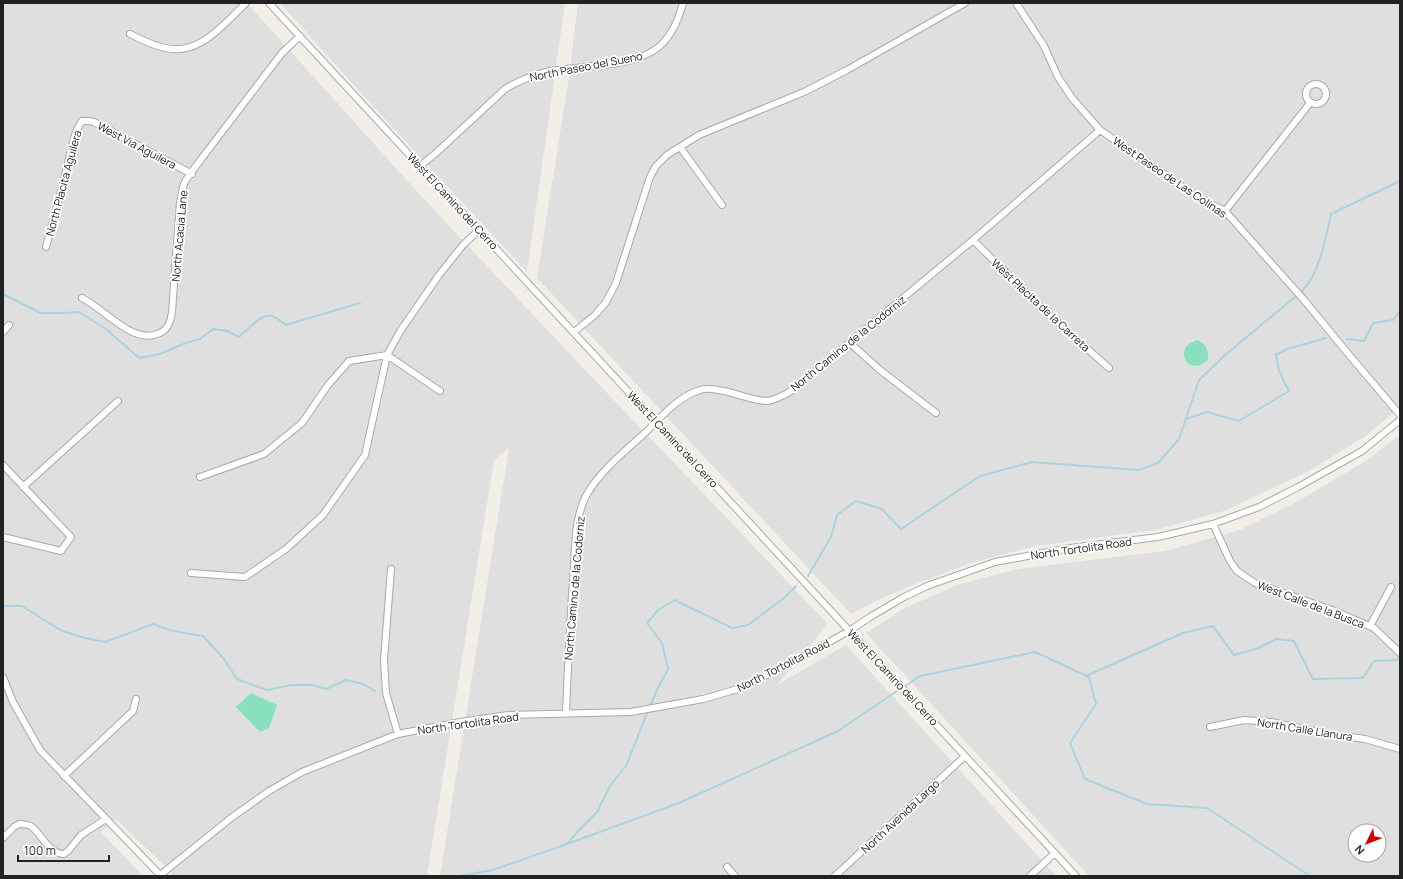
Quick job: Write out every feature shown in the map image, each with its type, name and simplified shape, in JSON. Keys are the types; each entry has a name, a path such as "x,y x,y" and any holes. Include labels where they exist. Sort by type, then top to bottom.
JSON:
{"street":[{"path":"130,34 162,47 186,48 199,45 246,3"},
{"name":"West El Camino del Cerro","path":"270,3 1076,876"},
{"name":"North Paseo del Sueno","path":"420,166 505,89 518,81 550,72 625,61 647,54 662,44 670,33 678,20 683,3"},
{"path":"574,332 595,315 606,302 616,283 650,177 656,166 667,155 699,135 810,89 847,70 965,3"},
{"name":"West Paseo de Las Colinas","path":"1016,3 1044,46 1058,77 1072,98 1100,130 1200,198 1225,211 1304,300 1400,415"},
{"name":"North Acacia Lane","path":"82,298 91,302 135,334 151,336 166,329 171,319 172,312 180,202 183,187 202,158 282,53 300,36"},
{"path":"1225,211 1310,103"},
{"name":"West Via Aguilera","path":"82,121 89,120 94,122 192,174"},
{"name":"North Placita Aguilera","path":"46,247 62,191 74,138 77,128 82,121"},
{"name":"North Camino de la Codorniz","path":"566,713 573,573 579,518 582,506 591,486 656,422 688,395 701,389 710,389 729,391 767,401 784,395 816,371 973,240 1100,130"},
{"path":"680,147 722,205"},
{"path":"191,574 245,577 286,549 323,515 365,455 387,355 401,330 439,275 463,245 479,230"},
{"name":"West Placita de la Carreta","path":"973,240 1047,313 1109,368"},
{"path":"3,332 9,325"},
{"path":"850,343 880,370 936,413"},
{"path":"200,477 264,454 302,423 328,385 349,361 387,355 440,391"},
{"path":"23,487 118,401"},
{"name":"North Tortolita Road","path":"160,876 231,818 269,791 302,772 398,734 460,722 508,715 631,712 703,699 741,688 793,662 889,605 927,586 995,562 1070,548 1158,537 1213,524 1258,507 1298,487 1362,451 1400,420"},
{"path":"3,465 71,537 61,551 3,537"},
{"name":"West Calle de la Busca","path":"1213,524 1230,561 1237,571 1266,587 1315,604 1374,628 1400,653"},
{"path":"391,569 384,660 386,693 398,734"},
{"name":"West Calle de la Busca","path":"1370,626 1390,587"},
{"path":"3,677 16,708 40,750 160,876"},
{"path":"64,776 133,710 136,699"},
{"name":"North Calle Llanura","path":"1210,727 1244,720 1271,722 1328,734 1365,739 1400,749"},
{"name":"North Avenida Largo","path":"835,876 965,756"},
{"path":"3,838 19,824 27,825 32,827 52,850 59,854 64,854 81,835 106,819"},
{"path":"1030,876 1055,853"},
{"path":"727,867 736,876"}],"shaded area":[{"path":"3,3 247,3 421,196 828,624 777,685 846,645 1056,876 440,876 509,448 494,460 427,876 170,876 172,873 116,819 101,832 141,874 141,876 3,876"},
{"path":"280,3 565,3 527,272 360,92"},
{"path":"578,3 1400,3 1400,407 1367,435 1309,471 1224,511 1155,530 1035,546 971,563 878,600 851,614 537,278 569,77"},
{"path":"1400,435 1400,876 1089,876 866,633 905,608 957,585 1017,569 1165,551 1240,530 1300,500 1367,460"}],"green space":[{"path":"1198,340 1206,348 1208,360 1201,365 1190,365 1184,358 1184,353 1189,344"},
{"path":"251,693 277,705 269,728 260,732 236,707"}],"waterway":[{"path":"1302,291 1308,284 1317,266 1331,214 1400,181"},
{"path":"3,294 41,313 79,312 106,329 139,358 160,354 200,339 213,329 227,331 239,337 263,317 275,317 286,325 360,303"},
{"path":"808,576 831,537 837,515 856,501 882,509 901,529 980,476 1032,462 1139,470 1158,463 1179,439 1199,380 1225,355 1295,297"},
{"path":"1347,339 1364,341 1373,323 1393,320 1400,311"},
{"path":"1186,419 1207,412 1239,421 1289,391 1279,371 1276,355 1287,349 1326,338"},
{"path":"568,843 597,812 610,786 627,764 657,690 668,669 662,643 647,623 658,610 675,600 732,628 748,625 784,598 796,586"},
{"path":"3,607 22,606 62,631 105,642 153,624 173,631 203,636 224,659 237,679 267,690 292,685 312,685 326,689 346,680 363,684 375,691"},
{"path":"1086,676 1183,633 1213,626 1234,655 1259,648 1276,639 1294,641 1313,679 1363,678 1374,661 1397,660 1400,657"},
{"path":"904,687 920,676 1035,652 1089,677 1096,704 1070,743 1085,779 1147,804 1207,808 1310,876"},
{"path":"459,876 493,870 679,803 838,731 900,689"}]}
